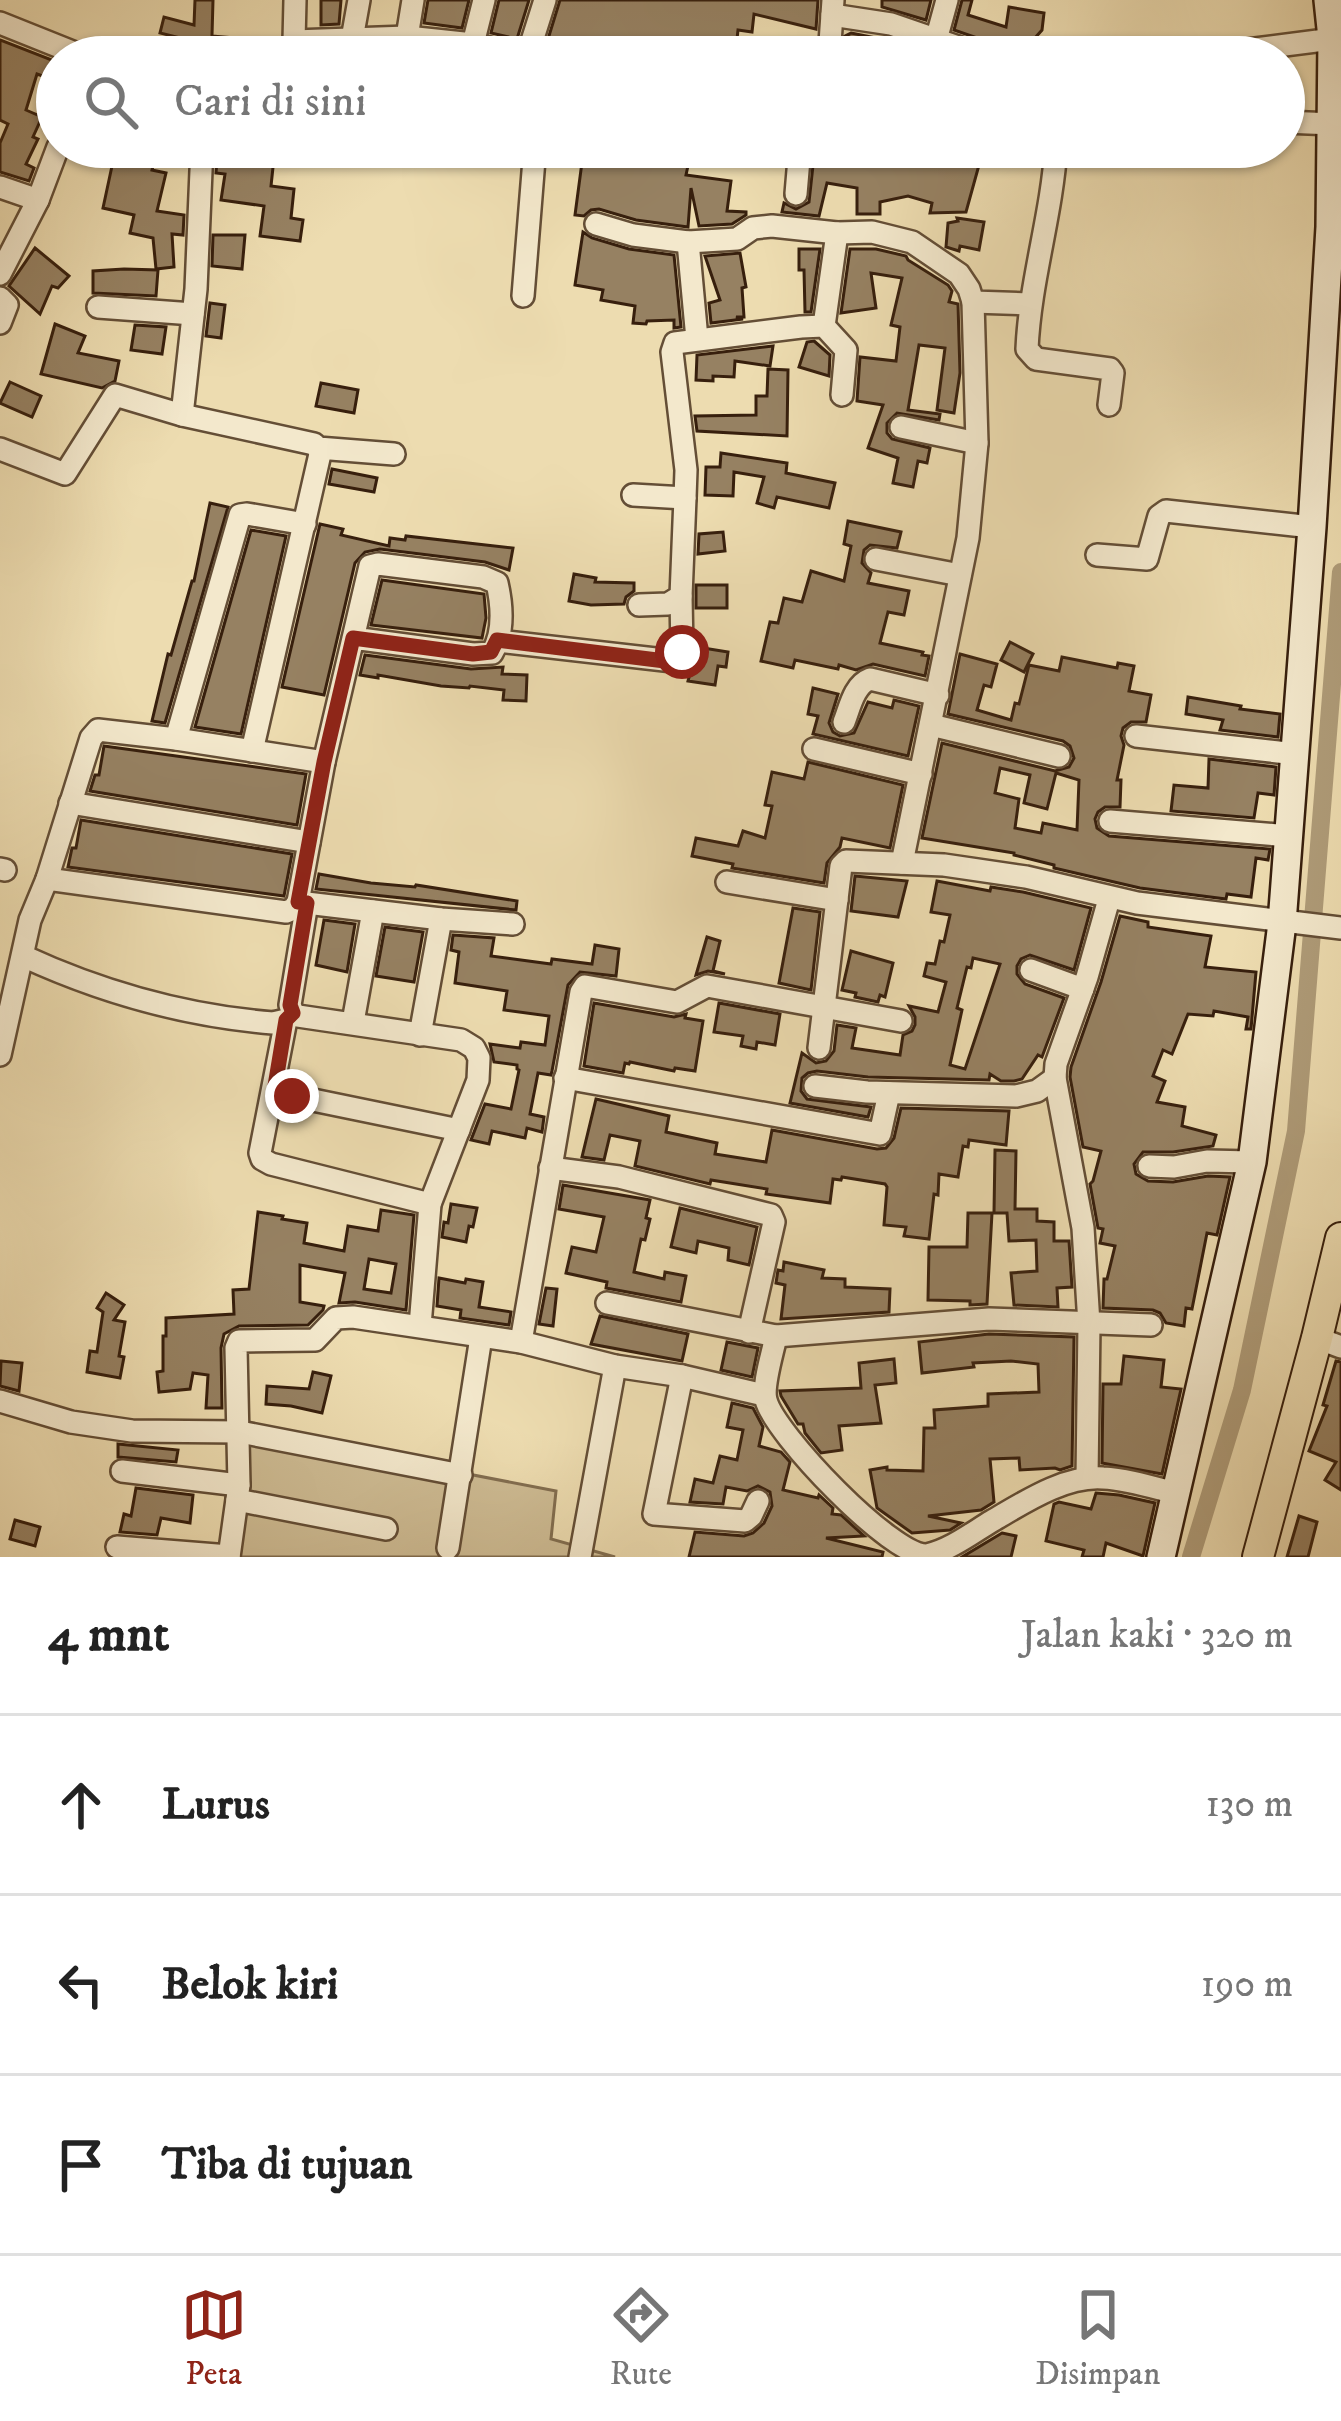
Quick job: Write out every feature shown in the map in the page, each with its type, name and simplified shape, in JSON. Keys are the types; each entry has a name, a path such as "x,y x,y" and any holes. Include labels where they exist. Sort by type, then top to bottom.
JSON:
{"main road":[{"path":"1258,1557 1329,1342 1341,1238"}],"street":[{"path":"289,36 295,0"},
{"path":"353,36 359,0"},
{"path":"406,36 413,0"},
{"path":"475,36 484,0"},
{"path":"533,36 545,0"},
{"path":"937,36 947,0"},
{"path":"1161,1557 1252,1162 1288,923 1289,836 1330,227 1337,38 1328,0"},
{"path":"833,8 925,36"},
{"path":"0,22 36,37"},
{"path":"1305,42 1337,38"},
{"path":"1305,123 1333,124"},
{"path":"0,274 50,168"},
{"path":"182,415 201,168"},
{"path":"523,296 533,168"},
{"path":"796,194 798,168"},
{"path":"1054,168 1029,304 1028,349 1036,358 1110,369 1109,405"},
{"path":"0,188 38,200"},
{"path":"596,224 633,235 688,242 736,239 753,228 772,226 872,232 913,242 959,274 969,290 976,443 968,538 902,863"},
{"path":"824,326 837,233"},
{"path":"688,242 697,339"},
{"path":"0,298 7,305 0,323"},
{"path":"973,302 1029,304"},
{"path":"98,307 193,314"},
{"path":"497,640 673,662 682,652 686,470 672,352 678,342 824,326"},
{"path":"824,326 846,350 842,395"},
{"path":"0,449 65,474 115,395 318,448 252,751"},
{"path":"901,427 976,443"},
{"path":"318,448 394,454"},
{"path":"633,495 685,498"},
{"path":"1097,555 1147,559 1159,516 1166,511 1312,527"},
{"path":"176,739 240,515 305,524"},
{"path":"876,559 960,575"},
{"path":"353,638 491,652 501,614 499,588 491,578 378,564 366,574 309,842 289,1017 260,1153 265,1162 430,1204"},
{"path":"639,604 668,604 681,596"},
{"path":"844,722 858,688 870,679 938,694"},
{"path":"931,725 1059,756"},
{"path":"0,1055 6,1001 30,920 91,738 98,730 324,762"},
{"path":"1136,736 1296,754"},
{"path":"814,749 921,774"},
{"path":"70,803 309,842"},
{"path":"1110,820 1289,836"},
{"path":"819,1048 841,866 846,861 944,866 1026,877 1109,899 1341,928"},
{"path":"47,879 286,912 302,903 513,924"},
{"path":"727,882 837,900"},
{"path":"1088,1478 1090,1324 1083,1228 1055,1078 1059,1049 1083,989 1109,899"},
{"path":"353,1022 373,911"},
{"path":"420,1035 441,919"},
{"path":"23,956 59,973 187,1010 255,1022 298,1016 353,1022 461,1040 474,1048 479,1058 478,1080 430,1204 420,1326"},
{"path":"1031,970 1083,989"},
{"path":"520,1342 580,992 585,986 677,1002 707,986 901,1021"},
{"path":"565,1078 880,1134 889,1093"},
{"path":"815,1086 1016,1096 1036,1091 1055,1078"},
{"path":"274,1092 459,1130"},
{"path":"1149,1166 1252,1162"},
{"path":"550,1168 619,1178 771,1215 774,1222 748,1332"},
{"path":"607,1304 776,1336 989,1319 1151,1325"},
{"path":"117,1546 229,1557 238,1492 239,1341 315,1340 331,1322 343,1317 520,1342 764,1395"},
{"path":"776,1336 764,1395 782,1429 854,1512 904,1552 926,1555 956,1543 1024,1502 1088,1478 1175,1493"},
{"path":"448,1548 481,1337"},
{"path":"580,1557 615,1366"},
{"path":"682,1376 654,1514 745,1521 758,1501"},
{"path":"0,1402 71,1422 132,1431 240,1432 461,1474"},
{"path":"122,1471 238,1492 386,1529"}],"shaded area":[{"path":"251,1432 556,1491 551,1539 615,1557 236,1557"}],"building":[{"path":"195,0 213,0 212,36 160,33 164,17 194,25"},
{"path":"321,0 341,0 339,24 321,25"},
{"path":"428,0 469,0 462,28 424,23"},
{"path":"499,0 529,0 518,36 491,33"},
{"path":"560,0 818,0 816,29 754,14 752,32 738,30 737,36 549,36"},
{"path":"882,0 931,0 926,20 882,7"},
{"path":"962,0 972,0 968,15 1006,27 1009,7 1044,13 1037,36 972,36 954,30"},
{"path":"0,40 36,54 36,77 26,110 36,114 36,143 26,164 34,168 29,181 0,172 0,143 8,124 0,120"},
{"path":"112,168 153,168 166,173 157,211 184,215 183,235 172,234 174,267 156,269 153,238 130,233 134,215 103,208"},
{"path":"216,168 273,168 271,186 294,189 291,218 303,220 300,241 260,236 264,206 221,200 225,174 216,173"},
{"path":"581,168 688,168 686,175 731,181 727,211 746,212 732,224 699,226 691,188 688,227 599,209 575,215"},
{"path":"813,168 978,168 966,212 930,213 932,203 908,196 880,202 880,214 857,214 857,188 827,183 819,216 782,212 784,203 796,209 809,202"},
{"path":"957,218 984,222 979,250 946,247 948,223"},
{"path":"583,232 629,249 674,255 681,327 674,328 674,320 633,323 635,306 601,300 603,290 575,285"},
{"path":"213,235 245,235 242,269 212,266"},
{"path":"35,248 69,276 58,288 52,286 40,314 9,286"},
{"path":"799,249 820,249 811,312 805,312"},
{"path":"850,249 906,256 948,285 952,291 949,302 958,304 960,373 954,413 937,410 945,348 919,345 908,410 940,414 939,420 897,413 887,423 892,439 930,448 927,463 918,461 913,487 893,483 898,458 868,448 883,405 857,401 860,357 896,361 900,327 891,325 902,278 871,273 876,308 841,313"},
{"path":"740,253 746,287 742,288 744,317 711,323 709,303 720,300 705,256"},
{"path":"158,270 156,296 93,293 93,271"},
{"path":"210,303 225,305 221,338 206,336"},
{"path":"55,324 85,336 78,353 119,361 115,381 102,388 41,374"},
{"path":"135,325 166,327 162,354 131,350"},
{"path":"814,341 830,355 829,376 799,367 807,342"},
{"path":"773,346 770,366 735,361 734,377 696,380 697,355"},
{"path":"768,369 788,370 787,436 697,431 695,416 756,415 756,396 767,396"},
{"path":"10,382 41,396 32,417 0,403"},
{"path":"321,383 358,390 354,413 316,406"},
{"path":"721,453 787,463 786,473 835,483 829,508 777,497 774,508 757,503 764,477 734,472 733,496 705,495 706,467 720,467"},
{"path":"332,469 377,478 374,492 329,484"},
{"path":"210,503 228,507 165,723 152,721 168,654 194,581"},
{"path":"848,521 901,532 897,548 870,545 862,563 871,573 868,583 909,591 904,615 888,612 880,643 929,656 925,676 873,664 856,670 795,660 793,668 761,661 770,622 778,623 784,598 802,602 811,571 844,581 851,546 844,544"},
{"path":"320,524 343,529 341,535 389,546 390,538 405,540 406,536 513,548 509,570 485,562 380,549 365,552 355,563 324,695 282,687"},
{"path":"251,530 286,536 241,734 195,727"},
{"path":"723,532 725,551 698,554 699,534"},
{"path":"574,574 596,578 595,582 634,583 634,591 624,604 569,601"},
{"path":"382,580 484,594 482,638 371,625"},
{"path":"696,585 727,585 727,608 696,608"},
{"path":"1010,642 1033,654 1024,672 1001,660"},
{"path":"697,647 728,652 726,667 718,666 715,685 688,681"},
{"path":"960,654 997,664 991,687 984,685 977,710 1011,720 1029,665 1059,671 1062,657 1117,668 1118,663 1134,666 1129,691 1151,695 1146,722 1131,722 1123,728 1117,780 1121,780 1120,807 1098,812 1097,828 1109,836 1270,849 1268,860 1256,858 1251,897 1227,894 1226,899 1140,888 1054,868 1014,853 922,838 942,743 1055,771 1069,767 1074,758 1063,741 948,714","holes":["1000,768 1030,775 1024,803 1047,809 1056,773 1079,780 1077,830 1043,823 1041,833 1015,828 1019,799 995,793"]},
{"path":"365,655 471,669 503,667 502,674 527,675 526,701 503,700 504,690 360,675"},
{"path":"813,688 838,694 829,723 840,736 854,733 868,702 892,708 894,700 919,706 908,756 813,734 818,716 808,714"},
{"path":"1188,697 1280,714 1278,737 1220,730 1223,720 1186,714"},
{"path":"104,746 306,774 297,825 90,791 99,775"},
{"path":"1209,759 1276,767 1274,795 1258,793 1254,818 1171,811 1174,785 1208,788"},
{"path":"808,762 903,785 890,848 842,838 827,863 824,883 732,868 733,864 692,856 696,838 738,846 743,831 765,838 772,772 804,779"},
{"path":"81,820 292,854 284,896 68,867"},
{"path":"319,874 517,901 516,910 316,889"},
{"path":"855,876 907,881 898,917 851,911"},
{"path":"937,881 1023,892 1091,908 1074,970 1030,955 1017,966 1025,984 1064,998 1042,1057 1038,1055 1022,1079 1014,1081 1001,1081 990,1074 989,1080 817,1071 802,1078 801,1091 807,1099 871,1107 868,1117 790,1103 802,1053 816,1063 826,1061 834,1051 837,1025 856,1028 852,1048 900,1055 903,1035 915,1025 909,1006 938,1012 946,982 924,976 927,963 935,964 950,915 931,912","holes":["973,958 1000,964 965,1069 950,1065 967,967 971,968"]},
{"path":"793,908 820,912 811,990 779,983"},
{"path":"1120,916 1148,922 1148,927 1211,936 1205,967 1256,972 1251,1029 1246,1029 1248,1017 1214,1011 1213,1016 1188,1014 1172,1054 1163,1050 1153,1076 1165,1081 1157,1102 1185,1107 1182,1126 1216,1135 1213,1146 1143,1152 1134,1164 1136,1174 1148,1181 1230,1177 1217,1235 1207,1233 1192,1309 1186,1308 1184,1326 1166,1323 1153,1310 1103,1308 1104,1279 1115,1246 1100,1243 1103,1229 1098,1228 1090,1184 1101,1151 1083,1147 1070,1077"},
{"path":"324,920 355,924 347,972 316,965"},
{"path":"385,927 423,932 414,982 376,976"},
{"path":"453,935 494,938 491,956 551,964 552,959 592,964 595,945 619,949 616,976 580,972 568,985 551,1075 538,1073 530,1114 544,1117 542,1132 527,1128 525,1138 492,1131 489,1144 471,1140 485,1104 511,1109 519,1070 517,1065 494,1062 490,1044 545,1045 549,1016 504,1010 507,991 455,983 459,952 451,950"},
{"path":"707,937 720,941 713,971 725,974 696,975"},
{"path":"851,951 893,963 885,997 880,995 878,1002 842,990"},
{"path":"594,1003 674,1017 686,1014 685,1018 703,1021 695,1071 630,1062 625,1063 623,1073 584,1066"},
{"path":"719,1003 780,1014 775,1045 741,1046 743,1036 714,1032"},
{"path":"596,1099 669,1116 666,1132 717,1143 715,1154 766,1162 772,1130 877,1149 886,1148 894,1138 901,1108 1009,1111 1006,1145 969,1140 968,1147 963,1146 958,1177 939,1174 929,1239 904,1236 906,1227 884,1225 885,1184 833,1179 830,1203 766,1194 767,1189 711,1180 710,1184 635,1166 640,1141 610,1135 604,1160 582,1157"},
{"path":"995,1150 1016,1151 1015,1209 1037,1209 1037,1221 1054,1222 1054,1241 1069,1241 1072,1287 1057,1288 1058,1307 1014,1305 1011,1273 1037,1271 1036,1240 1009,1241 1007,1213 994,1213"},
{"path":"563,1185 650,1200 646,1218 650,1219 634,1272 664,1279 665,1272 686,1276 681,1302 606,1288 607,1282 566,1273 572,1247 596,1252 604,1217 559,1209"},
{"path":"451,1204 477,1208 466,1242 442,1237"},
{"path":"680,1208 757,1227 749,1265 728,1260 729,1248 698,1241 696,1253 671,1247"},
{"path":"381,1210 414,1215 406,1310 339,1303 345,1273 300,1265 300,1302 324,1306 323,1310 308,1325 239,1326 224,1334 222,1408 206,1408 208,1375 193,1373 190,1389 159,1392 157,1372 163,1371 166,1318 234,1314 233,1290 249,1289 258,1212 307,1223 304,1243 344,1251 348,1226 378,1231","holes":["369,1259 396,1264 391,1293 364,1289"]},
{"path":"968,1213 992,1213 987,1304 928,1300 929,1247 967,1247"},
{"path":"784,1262 824,1270 822,1278 845,1279 845,1287 890,1289 889,1312 781,1319 785,1285 776,1283"},
{"path":"439,1278 483,1282 479,1307 511,1312 509,1325 460,1318 461,1310 437,1306"},
{"path":"546,1288 557,1289 553,1326 539,1324"},
{"path":"106,1293 124,1305 114,1320 125,1322 120,1378 87,1372 90,1351 97,1352 103,1312 97,1308"},
{"path":"600,1316 688,1334 682,1361 591,1344"},
{"path":"989,1334 1074,1337 1072,1466 1020,1470 1019,1458 990,1459 994,1502 981,1510 928,1516 961,1523 950,1530 912,1533 877,1508 870,1470 923,1471 924,1428 935,1428 934,1410 988,1406 988,1394 1039,1392 1038,1364 973,1363 974,1367 922,1373 919,1342"},
{"path":"727,1342 758,1348 752,1377 721,1370"},
{"path":"1124,1356 1164,1360 1161,1387 1181,1389 1162,1474 1102,1463 1103,1384 1121,1384"},
{"path":"894,1359 896,1383 875,1385 881,1423 839,1426 842,1450 821,1453 780,1391 861,1388 859,1363"},
{"path":"1,1361 22,1363 19,1391 0,1386"},
{"path":"1336,1361 1341,1362 1341,1490 1325,1480 1336,1462 1309,1451 1327,1406 1323,1405"},
{"path":"313,1372 331,1376 322,1413 266,1404 267,1386 309,1389"},
{"path":"732,1403 753,1408 763,1427 759,1446 781,1452 790,1462 783,1490 819,1495 833,1508 832,1514 841,1515 864,1536 826,1538 883,1552 882,1557 689,1557 695,1532 753,1533 772,1506 770,1492 758,1486 747,1491 726,1487 723,1504 690,1502 695,1479 713,1483 720,1456 737,1460 743,1430 727,1427"},
{"path":"118,1444 178,1450 176,1462 118,1457"},
{"path":"136,1488 193,1495 190,1523 161,1518 157,1535 120,1532 124,1514 131,1516"},
{"path":"1096,1493 1155,1503 1143,1556 1106,1543 1103,1557 1082,1557 1084,1550 1046,1541 1054,1504 1091,1509"},
{"path":"1299,1516 1317,1522 1308,1557 1287,1557"},
{"path":"15,1520 40,1527 35,1546 10,1539"},
{"path":"1002,1533 1016,1536 1011,1557 962,1557"}],"waterway":[{"path":"1191,1557 1242,1390 1296,1131 1341,572"}],"route":[{"path":"292,1096 274,1092 286,1020 293,1013 290,1005 307,903 298,902 353,638 473,654 491,652 497,640 673,662 682,652"}]}
